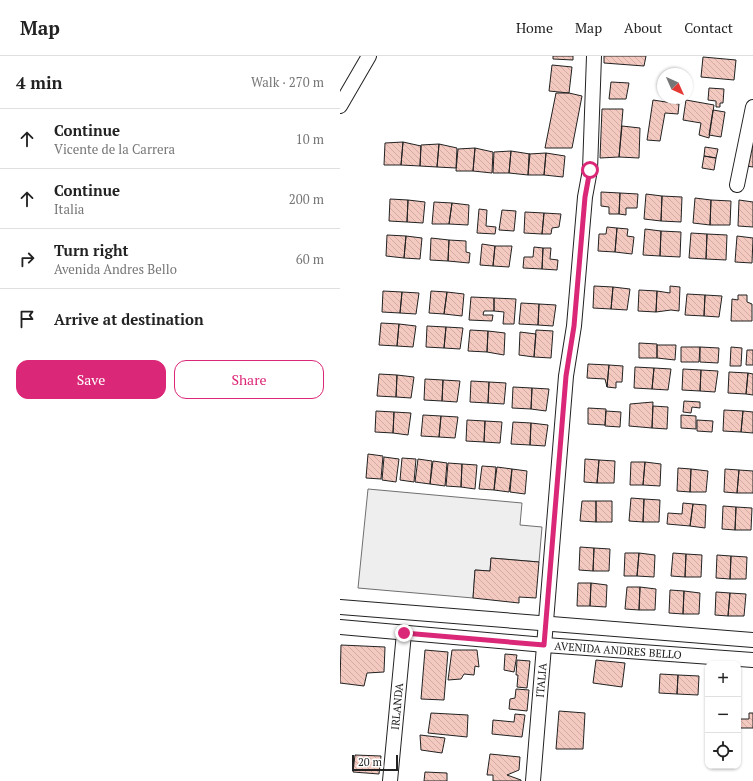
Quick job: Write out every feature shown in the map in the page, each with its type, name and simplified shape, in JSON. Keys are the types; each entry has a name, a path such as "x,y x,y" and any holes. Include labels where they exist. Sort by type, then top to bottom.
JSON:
{"street":[{"path":"340,106 369,56"},
{"name":"ITALIA","path":"534,781 566,376 574,326 585,197 590,170 594,56"},
{"path":"737,185 753,107"},
{"name":"AVENIDA ANDRES BELLO","path":"340,607 753,640"},
{"name":"AVENIDA ANDRES BELLO","path":"340,627 544,645 753,660"},
{"name":"IRLANDA","path":"390,781 404,633"}],"shaded area":[{"path":"368,489 522,503 520,525 542,527 539,562 491,558 490,571 475,570 473,598 358,588"}],"building":[{"path":"553,56 573,56 573,60 553,59"},
{"path":"604,56 646,56 644,66 604,63"},
{"path":"703,57 736,60 734,80 701,77"},
{"path":"552,65 572,67 569,93 549,91"},
{"path":"611,82 629,83 626,99 609,99"},
{"path":"709,88 724,89 723,103 720,103 720,107 716,107 716,101 708,100"},
{"path":"556,93 569,93 582,96 572,148 545,148"},
{"path":"653,100 657,101 657,104 679,104 678,114 665,113 660,141 647,140"},
{"path":"693,101 714,105 709,138 699,135 701,123 683,120 685,104 693,104"},
{"path":"602,109 623,109 619,157 600,158"},
{"path":"713,110 725,112 721,137 709,135"},
{"path":"622,126 640,128 639,158 619,157"},
{"path":"753,134 753,167 746,166"},
{"path":"403,142 421,146 420,166 401,165"},
{"path":"403,142 401,165 384,165 385,143"},
{"path":"439,144 457,148 456,168 437,167"},
{"path":"439,144 437,167 420,166 421,145"},
{"path":"705,147 718,149 716,158 704,156"},
{"path":"475,148 493,152 492,173 473,171"},
{"path":"475,148 473,171 456,171 458,149"},
{"path":"511,151 530,154 528,175 509,173"},
{"path":"511,151 509,173 493,173 494,152"},
{"path":"546,153 565,156 563,177 544,175"},
{"path":"546,153 544,175 528,175 529,154"},
{"path":"704,156 716,158 714,170 702,168"},
{"path":"601,192 620,193 619,214 609,214 609,207 601,206"},
{"path":"620,193 638,194 637,208 626,208 626,215 619,214"},
{"path":"646,194 662,196 661,221 644,219"},
{"path":"662,196 682,197 681,222 661,221"},
{"path":"695,198 711,200 710,225 693,223"},
{"path":"390,199 408,200 407,222 389,221"},
{"path":"408,200 425,202 423,223 407,222"},
{"path":"711,200 731,201 730,225 710,225"},
{"path":"739,200 753,202 753,227 738,226"},
{"path":"434,202 452,203 449,224 432,224"},
{"path":"452,203 469,205 468,225 449,224"},
{"path":"479,209 487,210 486,226 496,227 495,234 477,233"},
{"path":"502,210 516,211 514,231 499,230"},
{"path":"525,212 544,213 542,234 524,233"},
{"path":"544,213 561,214 559,227 552,228 551,234 542,234"},
{"path":"607,227 617,228 615,252 598,251 599,234 606,234"},
{"path":"617,228 628,229 627,236 634,237 632,254 615,252"},
{"path":"645,229 661,231 660,256 643,255"},
{"path":"661,231 681,232 680,257 660,256"},
{"path":"691,233 707,234 706,259 689,258"},
{"path":"707,234 727,235 726,260 706,259"},
{"path":"387,235 406,236 404,258 386,256"},
{"path":"406,236 422,238 420,259 404,258"},
{"path":"737,236 753,238 752,263 735,262"},
{"path":"431,238 449,240 448,261 430,260"},
{"path":"449,240 466,241 466,252 470,253 469,263 448,261"},
{"path":"482,244 495,246 493,266 480,265"},
{"path":"495,246 512,246 509,267 493,266"},
{"path":"534,247 543,248 542,269 523,268 524,257 533,257"},
{"path":"543,248 551,248 550,259 558,260 557,270 542,269"},
{"path":"594,286 613,287 611,309 593,308"},
{"path":"670,286 680,287 679,311 671,310 656,312 657,291 670,293"},
{"path":"613,287 630,289 627,310 611,309"},
{"path":"639,290 657,291 656,312 638,311"},
{"path":"383,291 402,292 400,313 382,312"},
{"path":"431,291 447,292 444,314 429,313"},
{"path":"402,292 419,293 416,314 400,313"},
{"path":"447,292 464,294 462,316 444,314"},
{"path":"687,294 705,295 704,316 685,315"},
{"path":"705,295 722,296 719,317 704,316"},
{"path":"738,295 747,295 747,302 752,304 752,321 731,321 732,299 738,300"},
{"path":"471,297 494,298 494,311 484,311 483,315 493,315 492,321 469,320"},
{"path":"494,298 516,299 514,324 503,324 504,312 494,311"},
{"path":"521,303 539,304 538,325 519,324"},
{"path":"539,304 556,305 553,326 538,325"},
{"path":"381,323 399,324 397,346 379,345"},
{"path":"399,324 416,326 413,347 397,346"},
{"path":"427,326 446,327 444,348 426,347"},
{"path":"446,327 463,328 460,349 444,348"},
{"path":"470,330 488,331 487,352 468,351"},
{"path":"536,330 553,331 551,358 534,357"},
{"path":"488,331 505,333 504,355 487,352"},
{"path":"520,332 536,334 534,357 519,355"},
{"path":"639,343 657,344 657,358 639,358"},
{"path":"657,345 676,345 675,360 657,358"},
{"path":"681,347 700,347 699,362 681,362"},
{"path":"700,347 719,348 718,363 700,362"},
{"path":"731,347 742,348 741,366 730,366"},
{"path":"747,350 753,350 753,365 746,365"},
{"path":"588,364 609,365 607,387 605,379 587,378"},
{"path":"609,365 623,366 622,382 616,382 616,388 607,387"},
{"path":"635,367 654,368 652,389 634,388"},
{"path":"654,368 671,369 668,390 652,389"},
{"path":"683,369 701,370 700,391 682,390"},
{"path":"701,370 718,371 715,392 700,391"},
{"path":"729,372 748,373 746,394 728,393"},
{"path":"748,373 753,374 753,395 746,394"},
{"path":"379,374 397,375 396,397 377,396"},
{"path":"397,375 414,377 411,398 396,397"},
{"path":"425,379 443,380 442,401 424,400"},
{"path":"443,380 460,381 457,402 442,401"},
{"path":"471,381 489,382 488,403 470,402"},
{"path":"489,382 506,383 504,404 488,403"},
{"path":"513,387 532,388 531,409 512,408"},
{"path":"532,388 549,389 546,411 531,409"},
{"path":"684,401 700,402 700,408 692,407 691,413 683,412"},
{"path":"653,402 652,428 629,426 630,404"},
{"path":"653,406 668,407 667,429 652,428"},
{"path":"588,408 606,409 605,425 588,424"},
{"path":"724,410 743,411 741,432 723,431"},
{"path":"376,411 394,412 393,433 375,432"},
{"path":"606,411 621,412 620,427 605,426"},
{"path":"743,411 753,412 753,433 741,432"},
{"path":"394,412 411,413 408,435 393,433"},
{"path":"423,415 441,416 439,437 421,436"},
{"path":"681,415 696,416 696,429 681,428"},
{"path":"441,416 458,417 455,438 439,437"},
{"path":"467,420 485,421 484,442 466,441"},
{"path":"697,420 713,421 712,432 697,431"},
{"path":"485,421 502,422 500,443 484,442"},
{"path":"513,422 531,423 530,445 511,444"},
{"path":"531,423 548,425 545,446 530,445"},
{"path":"368,454 383,456 381,479 366,478"},
{"path":"384,457 399,459 396,482 382,480"},
{"path":"402,458 416,459 414,482 400,480"},
{"path":"418,459 432,461 430,484 415,482"},
{"path":"585,459 599,460 597,483 584,482"},
{"path":"599,460 615,461 614,483 597,483"},
{"path":"433,461 447,463 445,486 430,484"},
{"path":"631,462 645,462 643,485 630,485"},
{"path":"645,462 661,464 660,486 643,485"},
{"path":"448,463 462,464 461,487 446,486"},
{"path":"462,464 477,465 475,489 461,487"},
{"path":"482,466 496,467 494,490 479,489"},
{"path":"497,467 512,469 509,492 494,490"},
{"path":"678,468 691,469 690,492 677,491"},
{"path":"512,469 527,471 525,494 510,492"},
{"path":"691,469 708,471 706,492 690,492"},
{"path":"725,469 739,470 737,493 724,492"},
{"path":"739,470 753,471 753,493 737,493"},
{"path":"631,498 644,499 643,522 629,521"},
{"path":"644,499 660,500 659,522 643,522"},
{"path":"582,501 596,501 596,522 580,521"},
{"path":"596,501 612,501 612,522 596,522"},
{"path":"683,503 693,504 690,526 667,524 668,513 682,514"},
{"path":"693,504 706,505 705,528 690,526"},
{"path":"723,506 736,507 735,530 722,529"},
{"path":"736,507 752,508 751,530 735,530"},
{"path":"580,547 594,548 593,571 579,570"},
{"path":"594,548 610,549 609,571 593,571"},
{"path":"625,553 639,553 637,576 624,576"},
{"path":"639,553 655,555 654,577 637,576"},
{"path":"673,553 686,554 685,577 671,576"},
{"path":"686,554 702,555 701,577 685,577"},
{"path":"717,555 731,556 730,579 716,578"},
{"path":"731,556 747,557 746,579 730,579"},
{"path":"491,558 539,562 536,598 519,597 519,603 473,598 475,570 490,571"},
{"path":"578,583 591,583 590,606 577,606"},
{"path":"591,583 607,585 606,607 590,606"},
{"path":"627,587 640,587 639,610 625,609"},
{"path":"640,587 656,589 655,610 639,610"},
{"path":"670,590 684,591 683,614 669,613"},
{"path":"684,591 700,593 699,614 683,614"},
{"path":"716,592 730,593 728,616 715,615"},
{"path":"730,593 746,594 744,616 728,616"},
{"path":"341,645 385,647 384,672 367,673 364,686 340,683"},
{"path":"425,650 448,652 444,700 421,699"},
{"path":"452,650 477,650 479,667 475,666 474,675 464,674 461,679 448,680"},
{"path":"505,654 517,655 514,672 504,670"},
{"path":"517,660 530,661 527,688 517,687"},
{"path":"596,660 625,663 622,687 593,683"},
{"path":"660,674 678,675 677,694 659,693"},
{"path":"678,675 699,676 698,695 677,694"},
{"path":"516,689 529,690 527,711 509,709 510,699 515,698"},
{"path":"559,711 585,713 583,749 556,749"},
{"path":"431,713 468,715 467,737 428,733"},
{"path":"749,713 753,713 753,728 741,728 741,719 749,719"},
{"path":"515,714 525,715 522,737 492,734 493,720 514,722"},
{"path":"420,735 445,738 442,753 421,750"},
{"path":"490,754 520,757 519,770 507,775 521,781 493,781 493,775 487,775"},
{"path":"355,755 381,756 379,774 353,772"},
{"path":"425,772 447,773 447,781 424,781"}],"route":[{"path":"404,633 544,645 566,376 574,326 585,197 590,170"}]}
